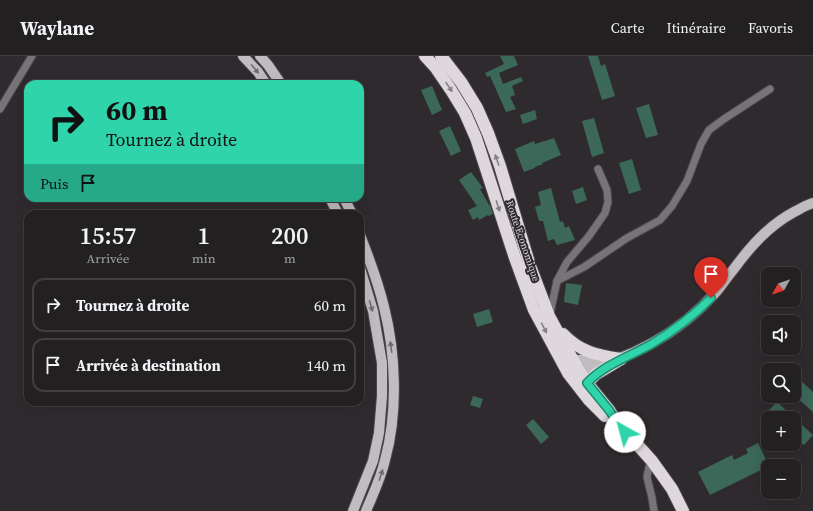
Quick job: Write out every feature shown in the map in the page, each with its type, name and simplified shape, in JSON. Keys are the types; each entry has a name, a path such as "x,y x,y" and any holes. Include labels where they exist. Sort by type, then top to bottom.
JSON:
{"highway":[{"name":"Route Economique","path":"425,56 436,68 465,113 476,138 520,255 530,266 570,367 587,383 617,422 652,461 672,489 683,511"},
{"name":"Route Economique","path":"441,56 462,82 477,108 488,133 500,166 534,310 589,400 606,416 617,422"},
{"path":"550,317 573,344 588,352 601,356 621,359"},
{"path":"587,383 596,374 621,359"}],"main road":[{"path":"243,56 263,80"},
{"path":"260,56 278,80"},
{"path":"570,367 596,359 621,359 669,333 704,305 758,239 786,217 808,205 813,204"},
{"path":"364,246 384,307 393,357 394,395 391,432 386,460 366,511"},
{"path":"353,511 373,461 380,433 382,396 382,363 373,311 364,281"}],"street":[{"path":"0,109 32,56"},
{"path":"557,281 584,267 627,238 660,220 672,206 687,181 701,144 709,130 770,89"},
{"path":"550,317 557,281 567,262 589,236 605,213 608,202 607,190 598,169"},
{"path":"652,461 647,477 654,511"}],"building":[{"path":"500,56 514,56 518,65 499,73 503,84 521,77 523,81 512,86 515,95 510,97 516,109 506,112 490,76 487,77 485,73 504,64"},
{"path":"588,56 598,56 601,66 605,64 615,96 602,100"},
{"path":"432,86 442,110 432,115 421,90"},
{"path":"649,104 658,135 646,138 636,108"},
{"path":"535,110 537,119 523,124 520,115"},
{"path":"594,118 604,153 592,157 582,121"},
{"path":"450,126 461,151 451,156 439,131"},
{"path":"554,138 561,155 524,172 515,149 534,141 535,144"},
{"path":"632,159 641,190 629,194 619,163"},
{"path":"471,172 483,188 480,189 490,205 493,214 479,220 478,217 473,220 468,210 477,206 459,180"},
{"path":"583,187 587,200 576,204 572,191"},
{"path":"551,188 560,222 563,221 565,228 569,226 575,240 557,245 554,239 548,241 543,221 539,221 535,207 541,205 538,192"},
{"path":"566,283 582,285 578,305 564,302"},
{"path":"489,309 493,322 477,327 473,314"},
{"path":"801,381 813,392 813,412 801,401"},
{"path":"473,396 483,399 480,408 470,405"},
{"path":"776,403 778,403 787,411 768,411"},
{"path":"533,419 549,437 541,444 526,425"},
{"path":"801,424 813,435 804,445 801,443"},
{"path":"758,443 766,459 761,459 761,470 710,495 698,472 732,455 734,460 748,453 746,449"}],"route":[{"path":"625,432 587,383 596,374 604,369 669,333 689,318 711,298"}]}
